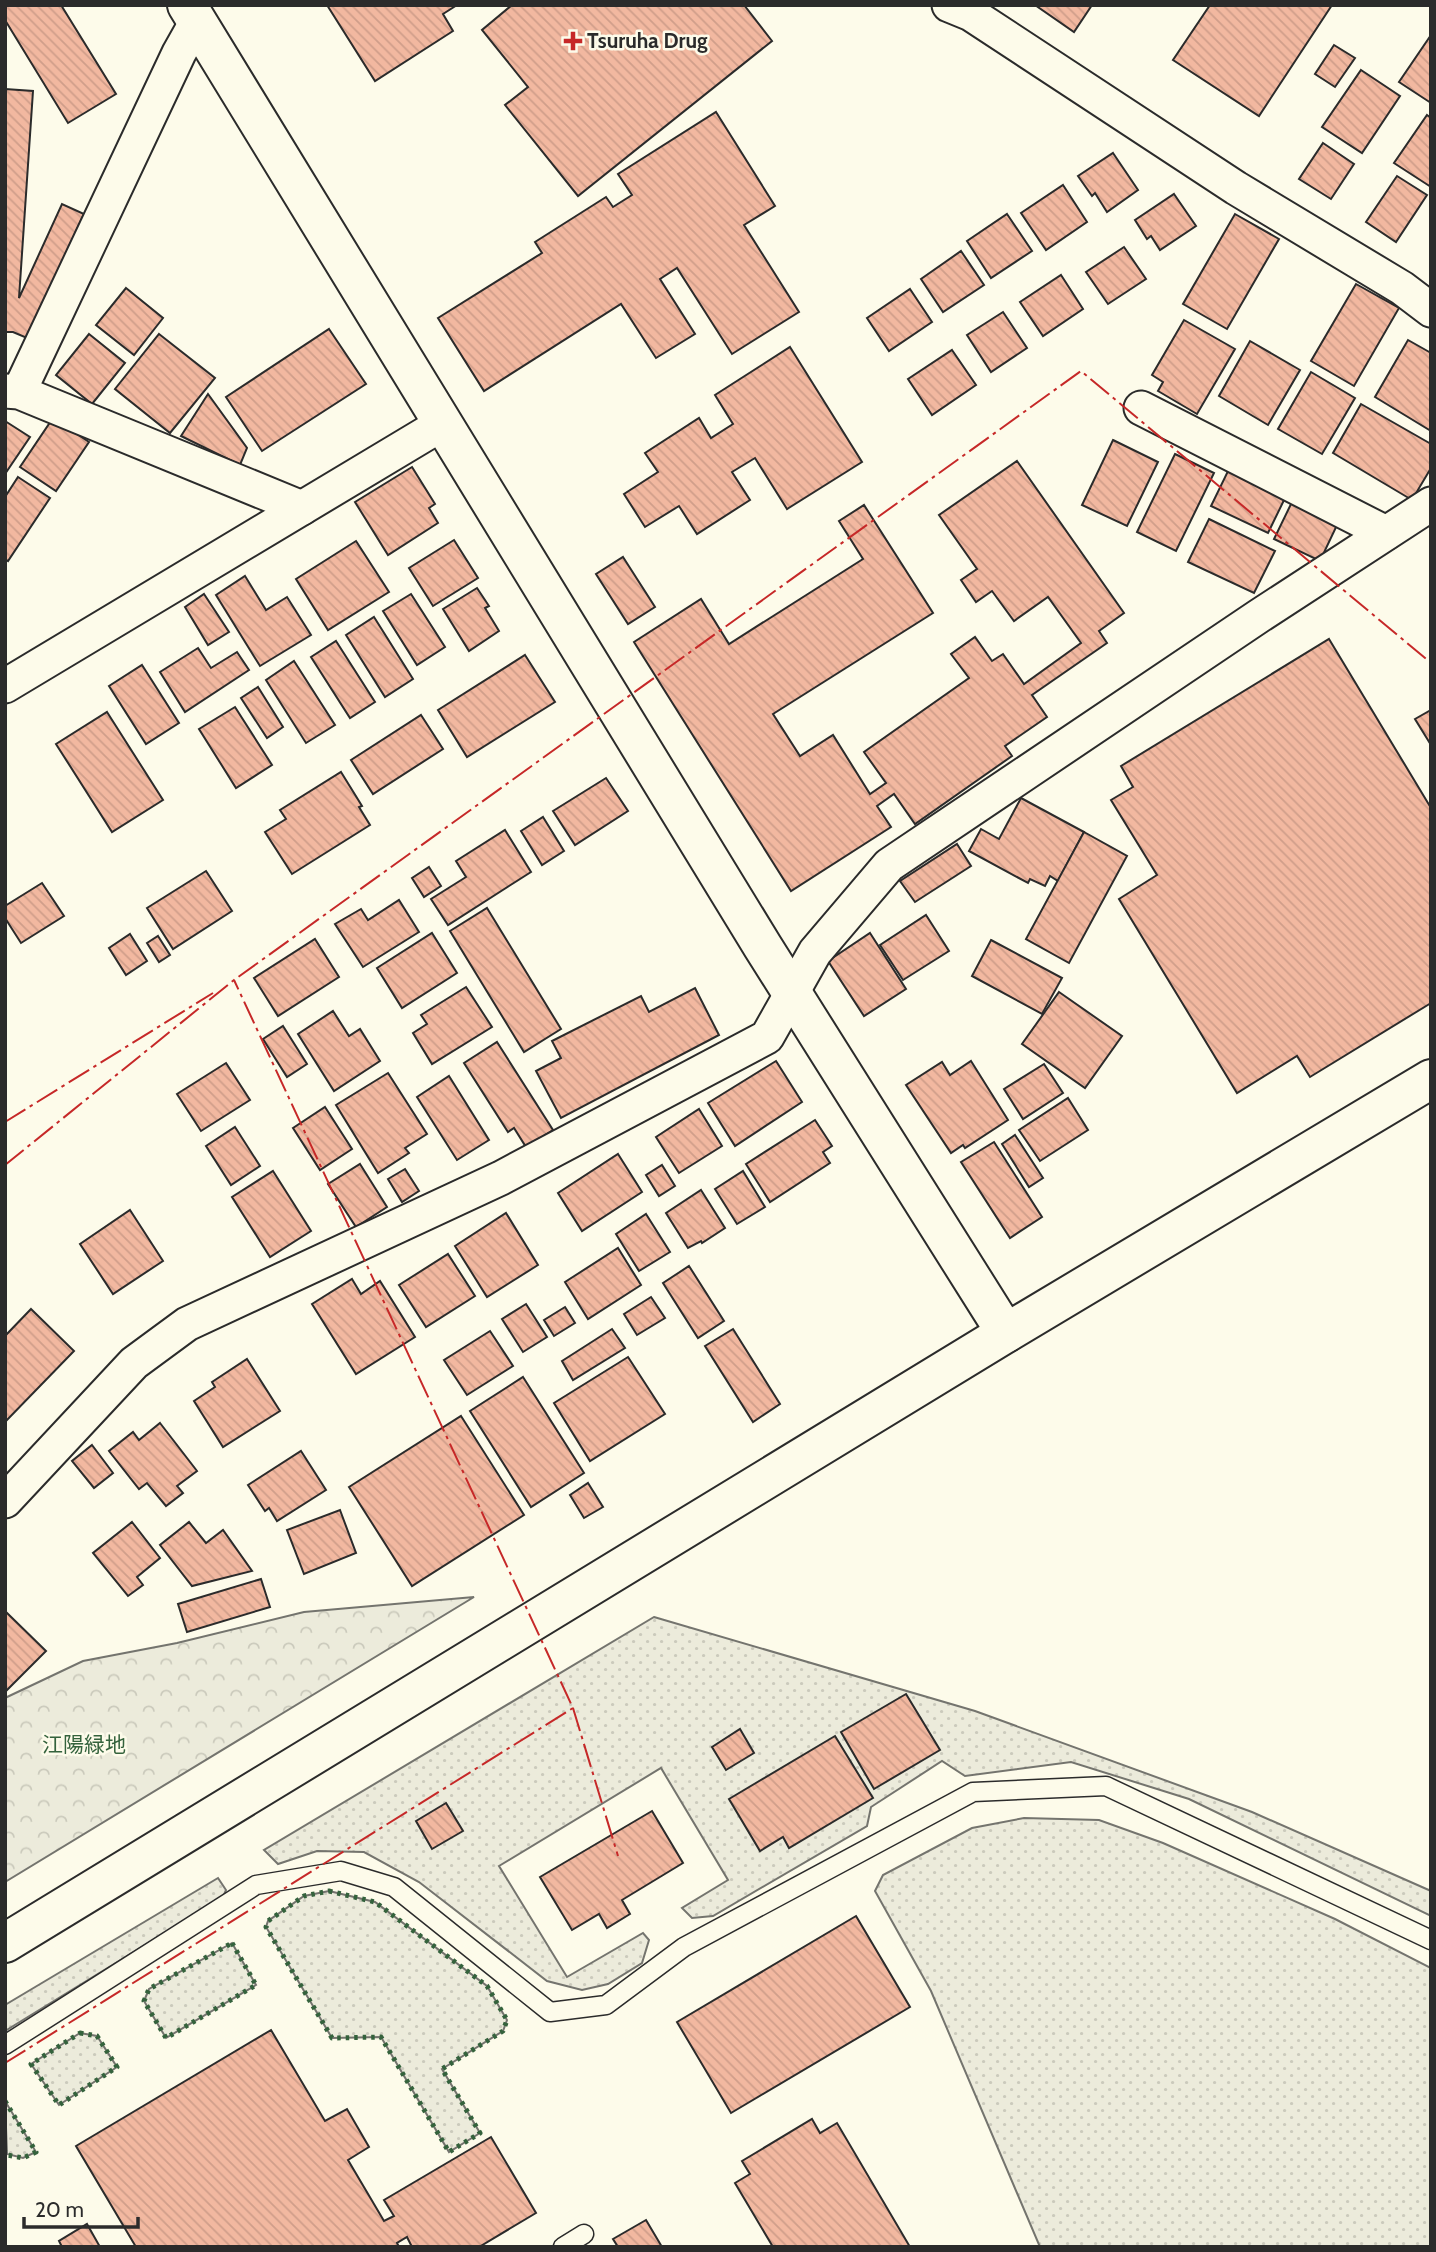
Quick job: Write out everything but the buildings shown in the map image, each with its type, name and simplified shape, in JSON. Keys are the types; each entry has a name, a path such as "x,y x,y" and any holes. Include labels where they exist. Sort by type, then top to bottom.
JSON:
{"street":[{"path":"949,5 971,14 1236,188 1402,288 1431,310"},
{"path":"192,13 179,53 12,392 302,508"},
{"path":"192,13 791,993 1006,1334"},
{"path":"1140,408 1387,533"},
{"path":"5,686 442,424"},
{"path":"5,1501 134,1363 187,1324 500,1178 767,1037 814,952 889,865 1431,504"},
{"path":"5,1943 1006,1334 1431,1079"}],"lane":[{"path":"5,2045 256,1885 341,1871 394,1887 550,2012 606,2005 684,1947 973,1792 1106,1786 1431,1940"},
{"path":"563,2247 584,2234"}],"green space":[{"name":"江陽緑地","path":"474,1597 5,1882 5,1698 83,1661 177,1643 304,1612"},
{"path":"654,1617 975,1711 1252,1812 1431,1891 1431,1916 1189,1799 1071,1762 965,1776 942,1761 871,1807 867,1826 713,1916 692,1918 682,1908 728,1880 661,1768 499,1866 567,1977 643,1933 649,1940 642,1963 608,1984 582,1990 547,1981 419,1882 364,1852 317,1851 278,1864 264,1850"},
{"path":"1024,1818 1099,1820 1163,1843 1335,1919 1431,1968 1431,2247 1040,2247 931,1991 875,1891 883,1875 972,1828"},
{"path":"218,1878 226,1890 223,1897 5,2031 5,2005"},
{"path":"329,1891 375,1902 487,1986 507,2020 503,2031 442,2069 480,2133 449,2152 381,2037 332,2038 266,1927 268,1921 304,1896"},
{"path":"232,1943 256,1985 166,2038 144,2001 149,1989"},
{"path":"80,2033 97,2036 117,2067 59,2105 31,2064"},
{"path":"5,2101 36,2152 23,2158 7,2154"}],"hedge":[{"path":"329,1891 375,1902 487,1986 507,2020 503,2031 442,2069 480,2133 449,2152 381,2037 332,2038 266,1927 268,1921 304,1896 329,1891"},
{"path":"232,1943 256,1985 166,2038 144,2001 149,1989 232,1943"},
{"path":"80,2033 97,2036 117,2067 59,2105 31,2064 80,2033"},
{"path":"5,2101 36,2152 23,2158 7,2155 5,2152"}],"power":[{"path":"5,1165 234,980 1081,371 1431,663"},
{"path":"5,2063 573,1708 234,980"},
{"path":"5,1122 213,993"},
{"path":"573,1708 618,1856"}],"place":[{"name":"Tsuruha Drug","path":"573,41"}]}
